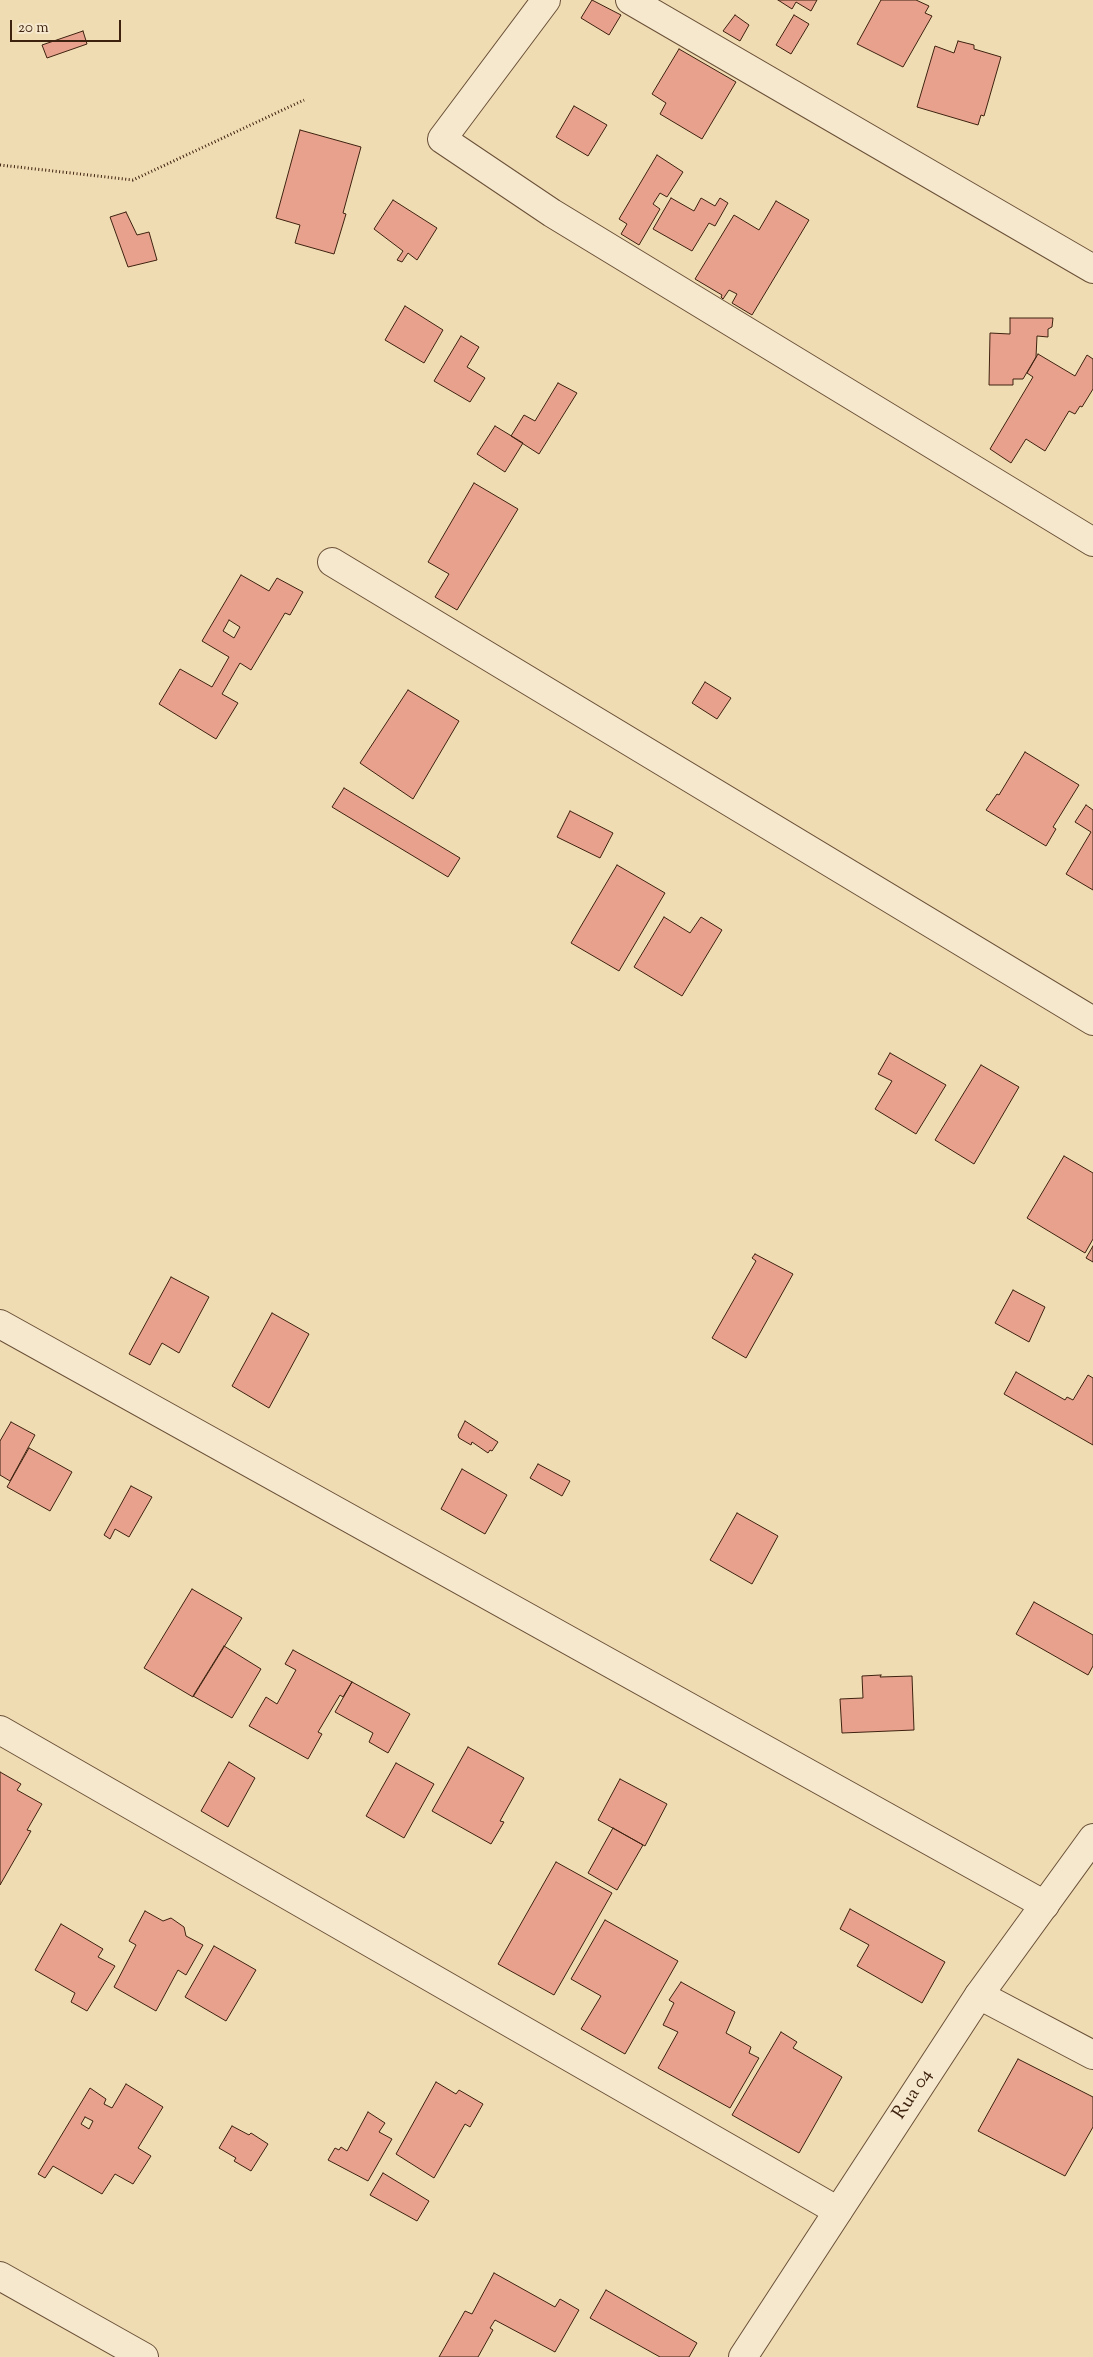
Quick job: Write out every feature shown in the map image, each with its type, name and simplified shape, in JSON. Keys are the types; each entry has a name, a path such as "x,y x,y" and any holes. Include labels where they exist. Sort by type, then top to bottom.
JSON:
{"street":[{"path":"546,0 442,139 552,213 1093,542"},
{"path":"630,0 1093,269"},
{"path":"332,562 1093,1021"},
{"path":"0,1324 1045,1905"},
{"path":"0,1730 838,2211"},
{"name":"Rua 04","path":"743,2357 979,1995 1045,1905 1089,1850"},
{"path":"979,1995 1093,2055"},
{"path":"0,2276 144,2357"}],"path":[{"path":"0,165 133,180 304,100"}],"building":[{"path":"592,0 621,15 609,35 581,18"},
{"path":"778,0 817,0 811,11 796,2 792,9"},
{"path":"881,0 916,0 929,6 925,13 932,16 903,67 857,44"},
{"path":"735,15 749,25 740,41 723,31"},
{"path":"794,15 809,24 791,54 776,45"},
{"path":"83,31 87,44 47,58 42,45"},
{"path":"958,41 974,45 974,49 1001,57 984,116 981,115 978,125 917,107 935,46 954,53"},
{"path":"679,49 736,82 702,139 660,114 666,103 652,94"},
{"path":"574,106 607,125 588,156 556,137"},
{"path":"300,130 361,147 343,213 346,214 334,254 295,243 300,225 276,218"},
{"path":"657,155 683,172 667,197 660,193 653,204 660,209 639,245 621,234 627,224 619,219"},
{"path":"671,198 694,211 701,198 715,206 720,198 728,203 715,226 709,223 692,251 653,229"},
{"path":"393,200 437,228 417,260 408,253 402,262 397,260 403,251 374,229"},
{"path":"776,201 809,220 752,315 732,303 737,294 729,290 723,299 722,295 695,279 734,215 759,230"},
{"path":"126,212 137,235 149,232 157,260 128,267 110,217"},
{"path":"405,306 443,330 424,363 385,340"},
{"path":"1010,318 1053,318 1052,327 1048,329 1048,337 1037,336 1036,357 1023,379 1013,379 1013,385 989,385 990,333 1010,334"},
{"path":"461,336 479,347 467,367 485,378 470,402 434,381"},
{"path":"1038,354 1075,376 1087,355 1093,359 1093,389 1082,407 1080,406 1075,414 1069,411 1045,451 1026,439 1011,463 990,449 1033,377 1027,373"},
{"path":"558,383 577,393 539,454 511,436 524,415 535,421"},
{"path":"495,426 523,443 505,472 477,454"},
{"path":"474,483 518,509 457,610 435,597 449,574 428,562"},
{"path":"241,575 269,591 277,578 303,592 290,615 285,613 251,670 240,663 222,694 238,703 216,739 159,704 180,669 212,687 229,657 202,641","holes":["229,620 240,627 234,638 223,631"]},
{"path":"705,682 731,698 717,719 692,703"},
{"path":"408,690 459,721 413,799 360,763"},
{"path":"1025,752 1079,785 1053,827 1056,829 1046,846 986,810 997,794 999,795"},
{"path":"344,788 460,858 448,877 332,807"},
{"path":"1086,805 1093,810 1093,890 1066,874 1091,832 1075,822"},
{"path":"570,811 613,833 600,858 557,837"},
{"path":"617,865 665,893 619,971 571,943"},
{"path":"664,917 690,933 701,917 722,930 682,996 634,967"},
{"path":"890,1053 946,1085 916,1134 875,1109 892,1081 878,1074"},
{"path":"981,1065 1019,1087 974,1164 935,1140"},
{"path":"1064,1156 1093,1173 1093,1239 1085,1253 1027,1218"},
{"path":"1093,1246 1093,1262 1086,1258"},
{"path":"755,1254 793,1274 746,1358 712,1338 756,1261 752,1258"},
{"path":"171,1277 209,1297 179,1353 162,1343 150,1365 129,1354"},
{"path":"1013,1290 1045,1307 1029,1342 995,1323"},
{"path":"272,1313 309,1334 269,1408 232,1386"},
{"path":"1016,1372 1065,1400 1067,1397 1073,1400 1088,1375 1093,1378 1093,1445 1004,1394"},
{"path":"465,1421 498,1442 492,1451 490,1450 488,1453 472,1442 471,1445 459,1438 458,1435"},
{"path":"11,1422 35,1435 10,1481 0,1475 0,1441"},
{"path":"29,1448 72,1472 50,1511 7,1487"},
{"path":"538,1464 570,1481 562,1496 530,1478"},
{"path":"462,1469 507,1495 485,1534 441,1509"},
{"path":"131,1486 152,1497 129,1537 115,1529 110,1539 104,1535"},
{"path":"737,1513 778,1536 752,1584 710,1560"},
{"path":"192,1589 242,1618 193,1697 144,1668"},
{"path":"1034,1602 1093,1635 1093,1666 1088,1675 1016,1634"},
{"path":"224,1646 261,1669 232,1718 193,1696"},
{"path":"293,1650 352,1682 343,1697 340,1695 318,1732 322,1734 308,1759 249,1726 266,1697 277,1704 296,1670 285,1664"},
{"path":"881,1675 880,1677 912,1676 914,1730 842,1733 840,1699 863,1698 862,1676"},
{"path":"352,1682 410,1714 388,1753 369,1742 373,1733 335,1712"},
{"path":"468,1747 524,1778 500,1821 504,1822 491,1844 432,1811"},
{"path":"229,1762 255,1778 228,1827 201,1811"},
{"path":"396,1763 434,1784 404,1838 366,1816"},
{"path":"0,1772 21,1784 17,1790 42,1804 27,1830 31,1831 0,1885"},
{"path":"620,1779 667,1804 645,1846 598,1820"},
{"path":"613,1828 643,1845 617,1890 588,1873"},
{"path":"556,1862 612,1893 554,1995 498,1964"},
{"path":"850,1909 945,1962 922,2003 857,1966 869,1945 840,1929"},
{"path":"145,1911 163,1921 171,1918 184,1927 186,1936 203,1945 186,1975 178,1970 156,2011 114,1987 136,1945 129,1941"},
{"path":"605,1920 678,1961 625,2054 581,2029 601,1996 571,1979"},
{"path":"61,1924 103,1949 98,1957 115,1966 87,2011 71,2002 75,1993 35,1970"},
{"path":"214,1946 256,1970 226,2021 185,1997"},
{"path":"681,1982 735,2012 726,2033 751,2047 749,2053 759,2058 730,2108 658,2068 678,2032 663,2025 674,2003 669,2000"},
{"path":"781,2032 797,2042 793,2048 842,2077 799,2153 732,2115"},
{"path":"1018,2059 1093,2097 1093,2127 1065,2176 978,2131"},
{"path":"436,2082 456,2094 459,2090 483,2104 470,2127 465,2124 434,2178 396,2154"},
{"path":"126,2084 163,2107 138,2148 151,2156 133,2184 115,2174 102,2194 53,2166 45,2178 38,2174 90,2088 106,2099 104,2104 112,2108","holes":["85,2117 93,2121 89,2129 81,2124"]},
{"path":"368,2112 385,2123 379,2132 392,2139 368,2181 328,2160 335,2148 339,2150 341,2147 347,2151"},
{"path":"232,2126 249,2135 251,2133 268,2144 251,2171 234,2161 236,2158 219,2148"},
{"path":"383,2173 429,2201 417,2221 370,2195"},
{"path":"494,2273 555,2307 560,2299 579,2310 555,2352 495,2320 490,2328 493,2330 478,2357 439,2357 465,2311 472,2314"},
{"path":"606,2290 697,2343 689,2357 660,2357 590,2318"}]}
